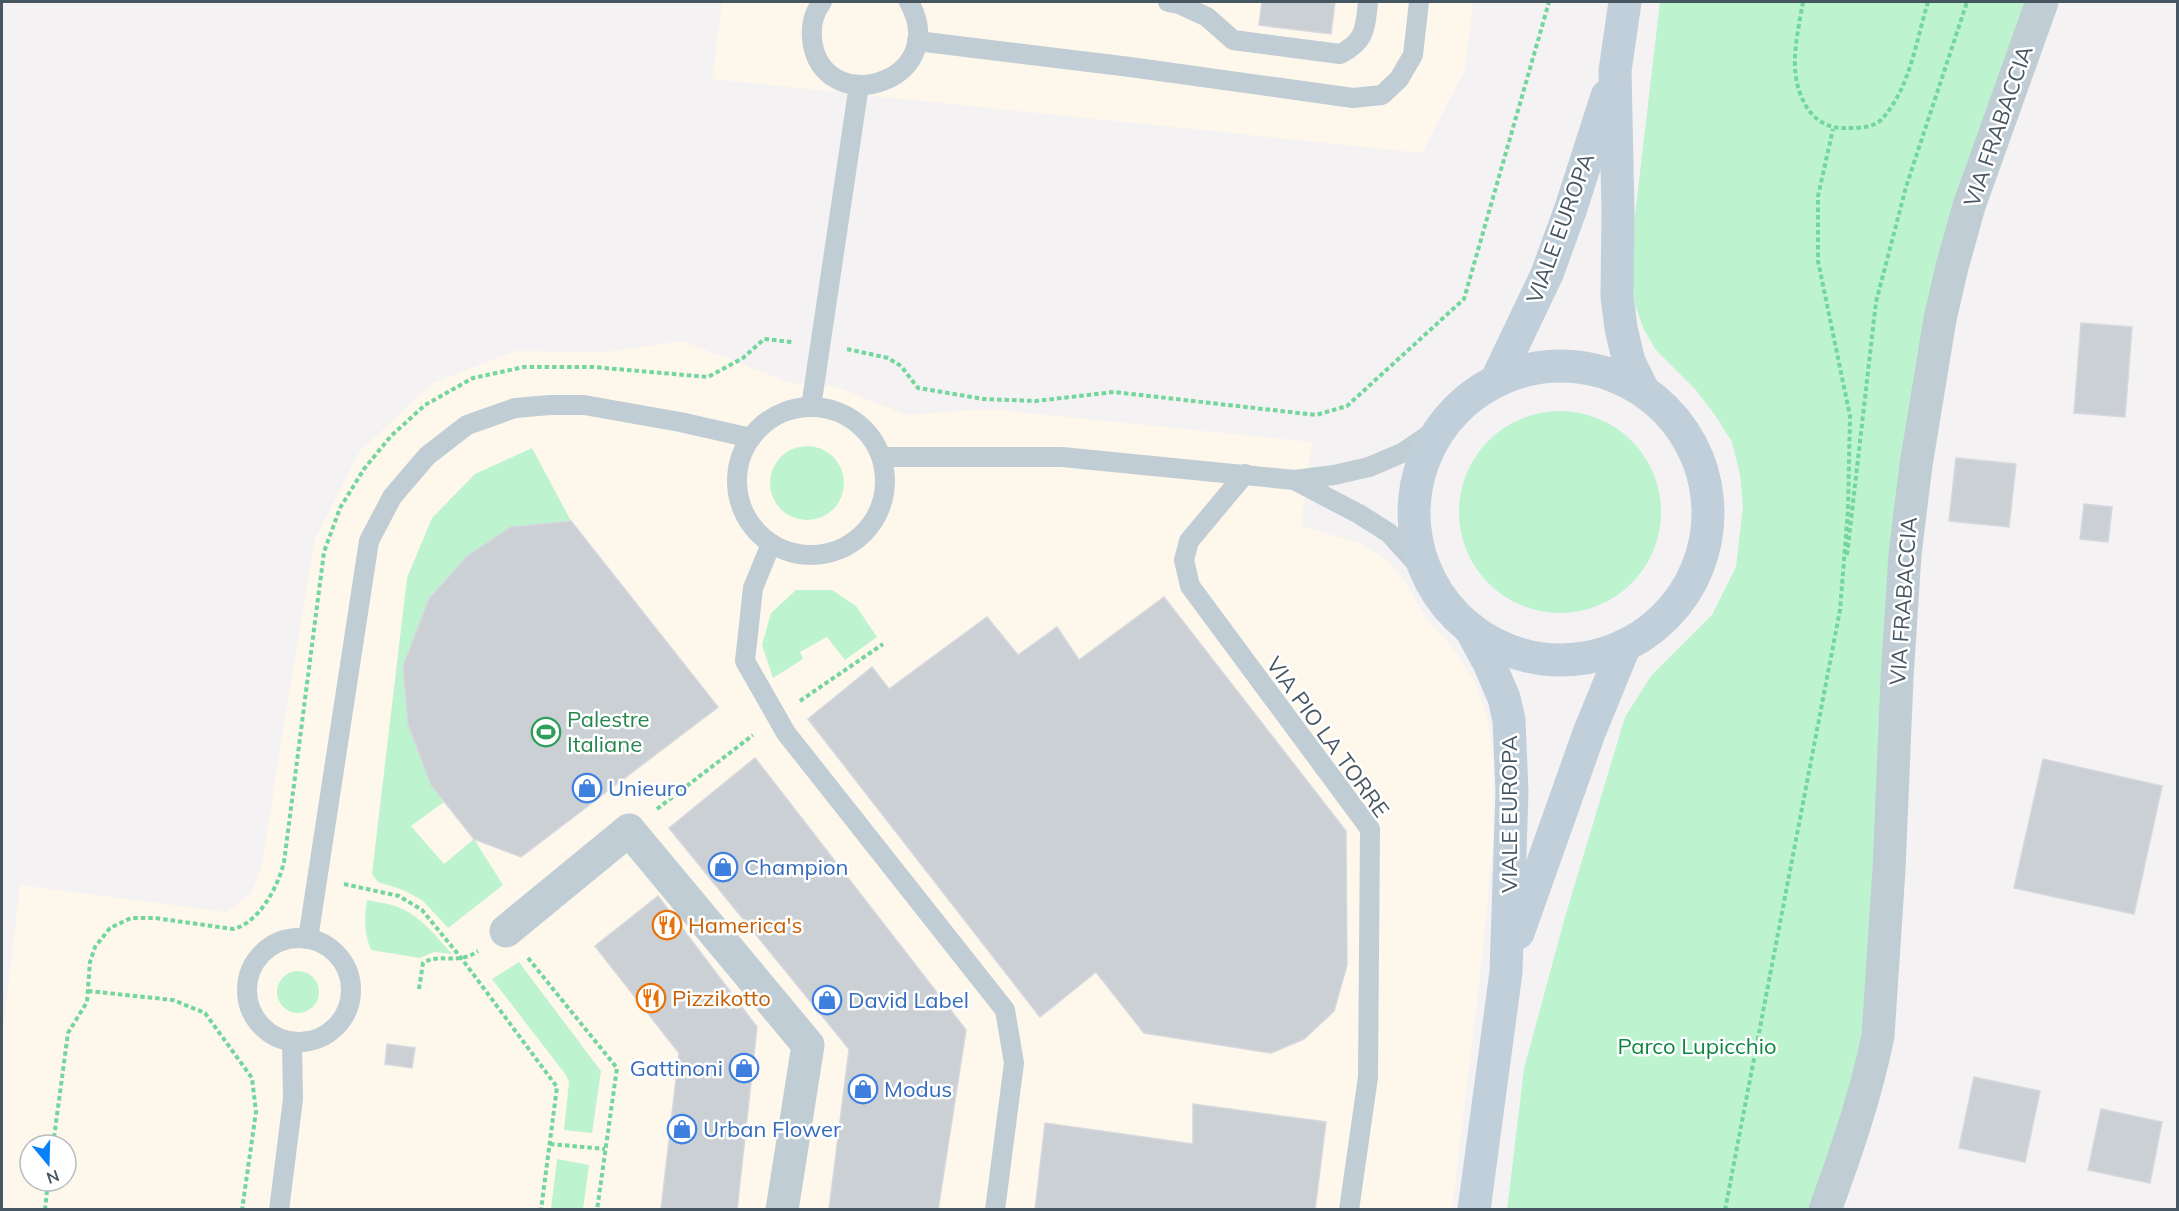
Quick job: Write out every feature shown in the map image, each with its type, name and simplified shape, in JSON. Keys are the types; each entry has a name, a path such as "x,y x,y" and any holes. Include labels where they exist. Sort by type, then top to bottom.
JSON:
{"street":[{"name":"VIALE EUROPA","path":"1496,381 1547,274 1571,208 1615,71 1626,2"},
{"name":"VIA FRABACCIA","path":"1825,1209 1852,1132 1873,1063 1878,1036 1905,554 1916,465 1940,319 1969,206 2042,2"},
{"name":"VIALE EUROPA","path":"1615,71 1617,296 1620,328 1629,362 1643,390"},
{"path":"1553,366 1604,372 1643,390 1668,410 1683,430 1700,462 1709,508 1702,556 1678,603 1652,629 1625,645 1584,658 1541,659 1511,651 1483,638 1449,608 1429,577 1416,540 1414,516 1416,494 1423,463 1442,426 1467,400 1496,381 1529,369 1553,366"},
{"name":"VIALE EUROPA","path":"1470,628 1500,690 1509,720 1512,792 1506,972 1474,1209"},
{"name":"VIALE EUROPA","path":"1506,972 1530,897 1589,733 1625,645"},
{"path":"506,931 629,830 808,1045 782,1209"}],"lane":[{"path":"822,2 813,20 811,35 814,50 821,63 831,74 845,82 859,85 875,84 890,79 913,57 918,26 915,12 909,2"},
{"path":"1168,2 1179,4 1207,16 1233,40 1340,54 1355,46 1365,28 1368,2"},
{"path":"917,42 1118,66 1353,98 1382,94 1399,79 1413,55 1419,2"},
{"path":"811,407 859,85"},
{"path":"308,939 369,541 392,497 427,456 467,425 515,408 550,405 584,405 680,422 750,438"},
{"path":"811,407 833,410 854,420 871,436 882,457 886,478 884,500 875,520 861,536 843,549 819,555 794,554 771,544 753,528 741,507 737,483 740,460 750,438 767,421 788,411 811,407"},
{"path":"882,457 1062,457 1294,480 1334,476 1369,467 1402,453 1442,426"},
{"name":"VIA PIO LA TORRE","path":"1245,474 1189,541 1184,560 1190,586 1370,829 1368,1077 1349,1209"},
{"path":"1294,480 1359,514 1389,533 1429,577"},
{"path":"771,544 753,588 745,661 786,733 1005,1010 1014,1063 994,1209"},
{"path":"293,938 308,939 324,944 338,956 349,979 348,1005 342,1018 320,1037 292,1042 264,1029 255,1017 248,1003 249,974 256,960 279,942 293,938"},
{"path":"279,1209 293,1099 292,1042"}],"path":[{"path":"55,1133 68,1033 87,1002 90,962 95,947 110,928 131,918 155,918 233,929 244,927 271,897 284,862 324,552 340,508 364,469 391,436 425,405 473,378 524,367 593,367 708,377 743,358 764,339 820,344 888,358 901,366 918,388 984,399 1036,401 1114,392 1316,415 1347,406 1464,299 1549,2"},
{"path":"1803,2 1795,57 1797,79 1803,104 1814,117 1833,129 1860,128 1879,122 1902,89 1928,2"},
{"path":"1725,1209 1840,610 1876,302 1906,187 1967,2"},
{"path":"1833,129 1818,196 1818,261 1850,416 1848,510 1840,610"},
{"path":"629,830 778,718 883,644"},
{"path":"363,888 399,896 422,910 462,959 558,1087 541,1209"},
{"path":"419,989 423,963 430,958 462,959 472,956 506,931 617,1068 597,1209"},
{"path":"88,991 173,1000 205,1013 252,1078 256,1112 242,1209"},
{"path":"550,1144 605,1149"},
{"path":"45,1209 47,1193"}],"shaded area":[{"path":"722,2 1473,2 1465,70 1422,153 712,79"},
{"path":"682,341 791,383 837,387 906,415 990,409 1312,442 1301,526 1360,543 1386,559 1407,584 1425,618 1450,644 1473,678 1487,715 1493,758 1493,842 1481,969 1452,1209 2,1210 2,1037 20,885 226,912 251,893 261,868 314,541 360,451 433,383 515,351 607,352"}],"green space":[{"name":"Parco Lupicchio","path":"1660,2 2027,2 1964,188 1866,1017 1854,1084 1813,1209 1507,1210 1524,1069 1565,917 1625,717 1651,676 1712,615 1736,567 1743,506 1740,474 1732,442 1695,389 1656,350 1644,330 1635,305 1632,280 1633,232"},
{"path":"1560,411 1580,413 1599,419 1616,428 1638,448 1653,473 1659,492 1661,512 1659,532 1653,551 1644,568 1624,590 1599,605 1580,611 1560,613 1540,611 1521,605 1504,596 1482,576 1467,551 1461,532 1459,512 1461,492 1467,473 1476,456 1496,434 1521,419 1540,413"},
{"path":"807,446 821,449 833,457 841,469 844,483 841,497 833,509 821,517 807,520 793,517 781,509 773,497 770,483 773,469 781,457 793,449"},
{"path":"532,448 571,521 511,527 467,556 429,599 403,666 408,724 431,785 444,802 411,826 444,864 474,839 503,885 448,928 422,900 403,890 378,882 372,874 407,578 432,518 475,474"},
{"path":"796,590 832,590 856,606 877,637 845,660 827,637 800,652 803,659 773,678 762,645 771,613"},
{"path":"367,900 395,906 412,914 452,954 434,952 420,958 371,950 365,925"},
{"path":"519,962 601,1071 592,1133 564,1130 569,1082 566,1075 492,979"},
{"path":"298,971 306,972 313,977 318,984 318,1000 313,1007 306,1012 298,1013 290,1012 283,1007 278,1000 277,992 278,984 283,977 290,972"},
{"path":"557,1159 589,1165 583,1209 551,1209"}],"building":[{"path":"1262,2 1335,2 1331,34 1259,25"},
{"path":"2081,323 2132,327 2125,417 2074,413"},
{"path":"1956,458 2016,464 2009,527 1949,521"},
{"path":"2084,504 2112,507 2108,542 2080,539"},
{"path":"571,521 718,707 521,857 474,839 431,785 408,724 403,666 429,599 467,556 511,527"},
{"path":"1164,597 1346,831 1347,965 1334,1011 1304,1039 1271,1053 1144,1033 1096,972 1040,1017 808,719 872,667 889,689 987,617 1018,655 1057,627 1079,660"},
{"path":"755,758 966,1030 938,1210 829,1210 849,1049 669,828"},
{"path":"2043,759 2162,786 2134,914 2014,888"},
{"path":"658,896 757,1027 737,1210 661,1210 679,1053 595,946"},
{"path":"387,1044 415,1048 412,1068 385,1064"},
{"path":"1974,1077 2040,1091 2025,1162 1959,1148"},
{"path":"1193,1104 1326,1122 1315,1210 1035,1210 1045,1123 1193,1144"},
{"path":"2101,1109 2162,1122 2150,1183 2088,1170"}],"place":[{"name":"Palestre Italiane","path":"546,732"},
{"name":"Unieuro","path":"587,788"},
{"name":"Champion","path":"723,867"},
{"name":"Hamerica's","path":"667,925"},
{"name":"Pizzikotto","path":"651,998"},
{"name":"David Label","path":"827,1000"},
{"name":"Gattinoni","path":"744,1068"},
{"name":"Modus","path":"863,1089"},
{"name":"Urban Flower","path":"682,1129"}]}
